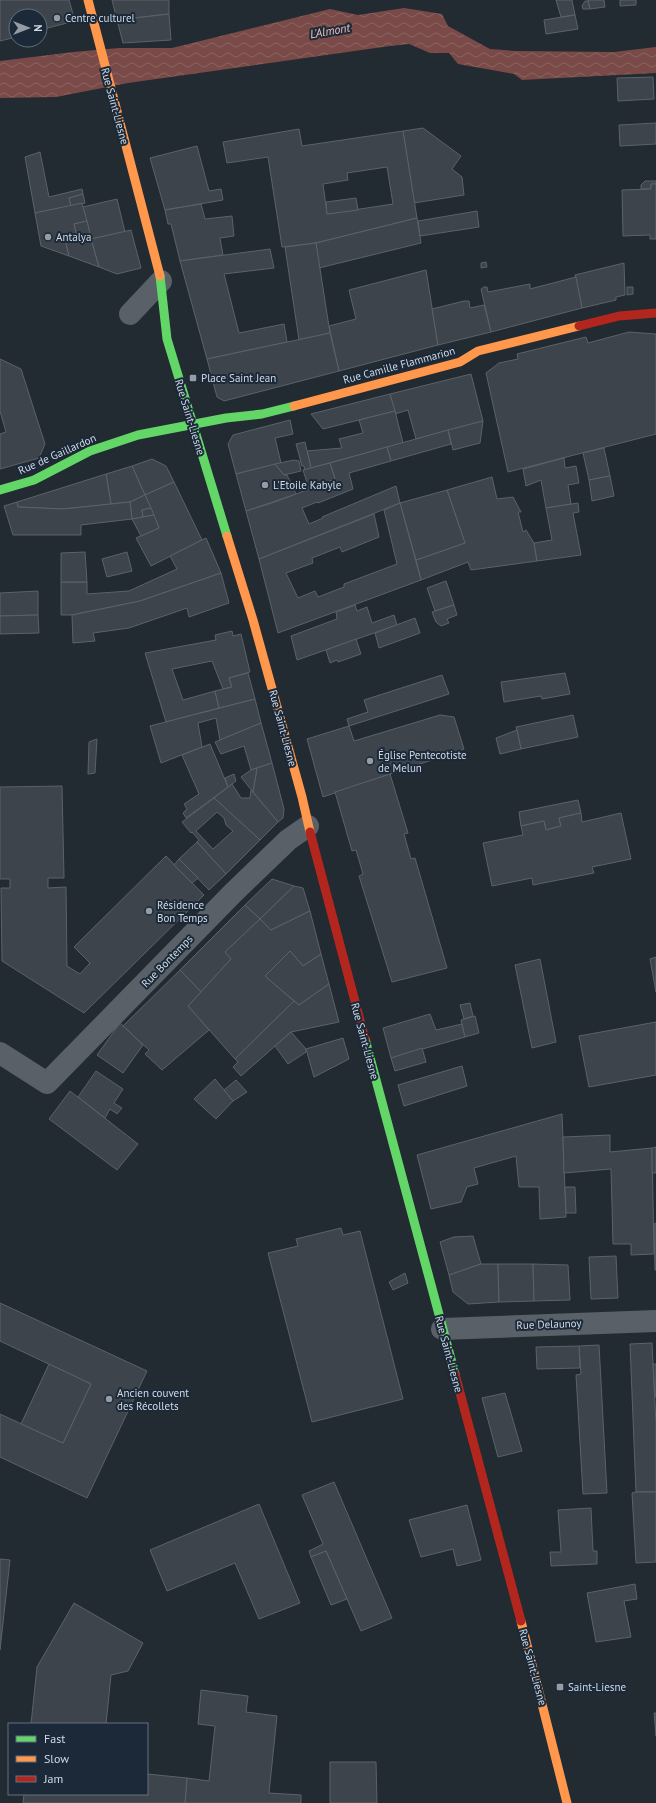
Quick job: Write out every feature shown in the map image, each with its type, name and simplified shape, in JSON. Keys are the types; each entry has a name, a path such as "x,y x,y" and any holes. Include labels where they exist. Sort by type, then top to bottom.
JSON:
{"main road":[{"name":"Rue Saint-Liesne","path":"88,0 161,281 167,339 253,620 302,797 308,826 541,1696 567,1803"},
{"name":"Rue Camille Flammarion","path":"193,424 226,418 262,414 460,362 478,351 619,316 656,313"},
{"name":"Rue de Gaillardon","path":"0,490 34,480 90,451 138,435 193,424"}],"street":[{"path":"130,314 161,281"},
{"name":"Rue Bontemps","path":"0,1054 47,1083 233,893 288,840 308,826"},
{"name":"Rue Delaunoy","path":"442,1329 656,1321"}],"water":[{"name":"L'Almont","path":"404,8 442,14 448,26 490,49 515,51 614,52 656,47 656,73 522,80 514,74 458,64 449,53 430,53 409,44 128,83 56,97 0,98 0,61 119,48 172,48 330,9 358,15"}],"building":[{"name":"Centre culturel","path":"0,0 69,0 75,21 48,28 48,8 8,8 8,39 0,41"},
{"path":"112,0 169,0 169,14 117,20"},
{"path":"556,0 572,0 575,15 561,17"},
{"path":"588,0 604,0 605,7 590,9"},
{"path":"620,0 636,0 636,5 620,6"},
{"path":"585,1 588,1 590,9 583,9 582,6"},
{"path":"169,14 171,40 123,43 117,20"},
{"path":"575,15 578,29 546,34 544,20"},
{"path":"653,77 654,99 618,101 617,78"},
{"path":"656,123 656,144 620,146 619,125"},
{"path":"423,128 461,156 452,169 462,177 464,195 414,203 403,131"},
{"path":"299,129 302,146 403,131 417,218 316,243 282,247 268,157 227,163 223,142","holes":["387,167 393,204 327,214 323,184 348,180 347,173"]},
{"path":"197,146 209,191 221,189 223,200 165,210 150,158"},
{"path":"40,152 49,197 82,189 83,194 69,198 71,206 35,213 25,157"},
{"path":"645,181 656,181 656,184 651,184 651,189 641,189 641,185"},
{"path":"651,184 656,184 656,239 650,239 650,235 623,236 622,190 651,189"},
{"path":"83,194 85,203 71,206 69,198"},
{"path":"356,198 358,210 327,214 326,202"},
{"path":"117,199 125,232 91,239 83,207"},
{"path":"82,203 87,221 74,224 77,237 65,239 69,256 41,246 35,213"},
{"path":"201,204 205,219 232,216 234,236 220,238 223,255 180,261 171,224 168,224 165,210"},
{"path":"477,211 479,227 420,236 418,221"},
{"path":"417,218 421,243 319,268 316,243"},
{"path":"87,221 90,234 77,237 74,224"},
{"path":"131,230 141,268 117,274 99,267 91,239"},
{"path":"90,234 99,267 69,256 65,239"},
{"path":"316,243 330,333 299,340 285,247"},
{"path":"270,249 274,268 224,274 239,333 284,324 287,342 207,359 180,261"},
{"path":"486,262 487,267 481,268 481,263"},
{"path":"624,263 625,295 616,297 616,300 582,308 575,275"},
{"path":"426,270 438,345 339,371 329,326 356,319 349,290"},
{"path":"576,277 582,308 491,332 481,289 484,287 487,287 488,292 530,284 530,289"},
{"path":"627,287 633,287 633,294 627,295"},
{"path":"469,301 470,308 484,305 491,332 438,345 432,309"},
{"path":"629,332 656,334 656,434 508,472 486,373 499,363 518,359 517,354 586,337 588,343"},
{"path":"330,333 339,371 224,401 217,397 207,359"},
{"path":"0,359 21,369 45,444 39,458 0,469 0,434 6,432 0,411"},
{"path":"471,374 483,421 416,439 408,410 395,414 390,394"},
{"path":"390,394 395,411 323,429 311,414"},
{"path":"395,411 403,443 311,468 307,451 342,448 339,439 363,433 359,420"},
{"path":"290,420 293,434 275,438 281,463 236,474 228,444 233,435"},
{"path":"483,421 480,443 453,450 448,430"},
{"path":"448,430 451,444 391,461 387,447"},
{"path":"305,442 311,468 305,470 304,466 302,466 296,444"},
{"path":"387,447 391,461 349,473 353,489 302,508 309,524 323,518 322,517 396,486 400,503 259,559 246,511 275,502 335,479 330,463"},
{"path":"604,448 610,476 589,480 583,453"},
{"path":"564,458 565,468 576,466 579,483 568,485 571,504 546,508 541,480 526,486 523,469"},
{"path":"152,459 166,466 174,482 145,495 132,466"},
{"path":"294,460 299,461 301,471 284,475 275,464"},
{"path":"330,463 335,479 309,489 303,470"},
{"name":"L'Etoile Kabyle","path":"275,464 284,475 287,475 296,494 246,511 236,474"},
{"path":"132,466 145,495 130,502 111,504 106,474"},
{"path":"106,474 111,504 63,509 18,507 17,502"},
{"path":"610,476 614,496 592,501 589,480"},
{"path":"492,477 497,499 513,497 521,512 518,512 523,532 526,530 534,543 537,561 471,570 468,562 421,580 416,560 465,543 447,490"},
{"path":"174,482 202,540 151,566 136,538 159,528 145,495"},
{"path":"447,490 465,543 416,560 400,503"},
{"path":"145,495 151,508 142,510 143,517 132,519 130,502"},
{"path":"17,502 18,507 63,509 130,502 132,519 81,525 81,535 13,535 4,506"},
{"path":"400,503 421,580 278,633 259,559 374,514 379,537 342,552 340,547 312,558 313,563 286,573 298,598 315,591 318,597 344,587 344,584 397,564 384,510"},
{"path":"578,503 579,512 573,513 581,555 537,561 534,543 552,540 546,508"},
{"path":"151,508 154,515 143,517 142,510"},
{"path":"154,515 159,528 141,536 132,519"},
{"path":"206,538 221,573 140,601 72,615 61,615 61,582 87,582 87,594 129,591 177,569 170,556"},
{"path":"85,552 87,582 61,582 61,553"},
{"path":"127,552 132,571 107,577 102,559"},
{"path":"221,573 229,603 189,617 187,608 129,628 93,633 95,641 73,643 72,615 140,601"},
{"path":"446,581 454,605 435,611 427,588"},
{"path":"38,591 38,615 0,616 0,593"},
{"path":"355,605 357,611 367,607 372,623 394,615 397,625 297,660 291,636 337,619 336,612"},
{"path":"454,605 457,615 447,619 449,623 441,626 436,622 432,612"},
{"path":"38,615 39,633 0,634 0,616"},
{"path":"415,618 420,633 379,648 375,633"},
{"path":"232,631 233,636 241,634 250,672 229,678 232,687 223,689 212,661 172,669 183,700 215,691 219,708 166,722 145,653 216,640 215,635"},
{"path":"356,639 361,654 338,662 337,660 330,663 326,650"},
{"path":"248,673 255,699 219,708 215,691 232,687 229,678"},
{"path":"565,673 570,694 542,699 541,696 504,702 501,682"},
{"path":"442,675 449,694 349,726 347,719 368,712 364,700"},
{"path":"255,699 261,723 220,740 216,718 198,723 202,747 161,763 150,726"},
{"name":"Église Pentecotiste de Melun","path":"440,715 454,717 464,749 323,797 307,739 349,726 354,741"},
{"path":"573,715 578,737 521,749 516,727"},
{"path":"261,723 272,763 251,770 244,746 221,754 215,742"},
{"path":"517,730 521,749 500,754 496,738"},
{"path":"97,739 95,773 88,774 89,742"},
{"path":"210,744 228,787 186,818 183,813 187,809 184,804 199,794 182,755"},
{"path":"272,763 284,809 283,818 278,822 253,792 257,768"},
{"path":"257,768 253,792 241,777"},
{"path":"234,774 236,781 228,787 225,778"},
{"path":"390,774 408,833 404,834 411,859 415,858 447,968 392,982 359,876 363,874 356,850 352,851 335,792"},
{"path":"232,784 241,798 250,798 251,790 278,822 260,840 214,798"},
{"name":"Résidence Bon Temps","path":"62,786 64,878 48,878 48,888 66,887 67,966 80,974 90,963 74,947 166,856 204,895 84,1013 2,961 1,888 10,888 10,879 0,879 0,787"},
{"path":"214,798 260,840 226,874 197,842 199,840 182,822","holes":["217,812 224,818 226,825 233,831 213,849 196,831"]},
{"path":"578,800 581,813 559,818 561,826 546,830 544,821 521,826 519,812"},
{"path":"581,813 582,822 621,813 631,859 592,867 594,873 533,885 532,878 492,886 483,843 523,835 521,826 544,821 546,830 561,826 559,818"},
{"path":"197,842 226,874 209,890 179,859"},
{"path":"179,859 198,878 192,883 174,865"},
{"path":"272,879 294,886 260,919 245,905"},
{"path":"294,886 303,888 310,911 271,930 260,919"},
{"path":"245,905 260,919 225,952 231,959 201,992 180,970"},
{"path":"310,911 321,954 303,966 290,951 265,976 294,1001 235,1059 188,1006 231,959 225,952 260,919 271,930"},
{"path":"290,951 303,966 321,954 329,984 299,1005 265,976"},
{"path":"656,957 656,992 650,959"},
{"path":"540,959 556,1042 532,1048 515,965"},
{"path":"180,970 201,992 188,1006 209,1030 162,1070 145,1054 149,1050 123,1026"},
{"path":"329,984 339,1022 291,1032 241,1076 233,1067 238,1062 235,1059 294,1001 299,1005"},
{"path":"470,1003 473,1016 464,1019 460,1005"},
{"path":"430,1014 436,1030 462,1024 465,1037 391,1058 383,1028"},
{"path":"475,1016 479,1033 465,1037 461,1020"},
{"path":"656,1022 656,1075 589,1087 579,1036"},
{"path":"120,1023 143,1045 123,1073 97,1055"},
{"path":"291,1032 306,1049 306,1052 288,1064 275,1046"},
{"path":"343,1038 349,1059 314,1077 306,1049"},
{"path":"422,1048 426,1062 395,1071 391,1058"},
{"path":"462,1066 467,1086 404,1106 398,1085"},
{"path":"96,1071 123,1089 114,1103 122,1108 117,1114 110,1109 105,1118 78,1097"},
{"path":"215,1079 233,1101 216,1119 194,1099"},
{"path":"236,1080 247,1092 233,1101 224,1090"},
{"path":"70,1091 138,1144 117,1170 49,1119"},
{"path":"562,1114 566,1217 540,1219 539,1187 519,1187 516,1156 474,1168 478,1184 467,1187 461,1202 431,1209 417,1155"},
{"path":"610,1135 610,1152 652,1148 654,1254 631,1255 631,1244 613,1244 611,1169 564,1173 563,1137"},
{"path":"656,1147 656,1173 652,1173 652,1148"},
{"path":"565,1187 575,1187 576,1213 566,1213"},
{"path":"656,1223 656,1270 655,1270 654,1224"},
{"path":"341,1228 343,1235 360,1231 403,1399 312,1422 268,1253 298,1246 296,1239"},
{"path":"473,1236 481,1264 449,1275 440,1242 454,1237"},
{"path":"616,1256 618,1298 591,1299 589,1257"},
{"path":"481,1264 498,1264 499,1302 468,1304 453,1292 449,1275"},
{"path":"498,1264 533,1264 534,1301 499,1302"},
{"path":"533,1264 568,1265 570,1300 534,1301"},
{"path":"405,1273 408,1283 393,1290 389,1282"},
{"name":"Ancien couvent des Récollets","path":"0,1303 147,1371 87,1498 0,1457 0,1414 63,1443 91,1384 0,1341"},
{"path":"652,1343 656,1424 656,1492 636,1492 630,1344"},
{"path":"599,1345 607,1493 583,1494 576,1375 581,1374 579,1346"},
{"path":"579,1346 580,1368 537,1369 536,1347"},
{"path":"49,1364 91,1384 63,1443 21,1424"},
{"path":"653,1364 656,1364 656,1397 655,1397"},
{"path":"505,1393 522,1451 498,1457 482,1398"},
{"path":"334,1482 392,1618 361,1631 326,1551 311,1557 309,1551 323,1544 302,1495"},
{"path":"656,1492 656,1562 636,1563 632,1493"},
{"path":"259,1504 300,1603 259,1619 235,1563 167,1591 150,1550"},
{"path":"467,1505 481,1560 457,1566 453,1549 421,1557 409,1520"},
{"path":"591,1508 593,1551 597,1551 597,1564 551,1566 550,1552 561,1552 558,1510"},
{"path":"326,1551 347,1599 331,1605 311,1557"},
{"path":"0,1559 10,1560 0,1650"},
{"path":"635,1584 637,1599 624,1601 631,1637 596,1642 587,1593"},
{"path":"74,1603 143,1643 128,1671 111,1675 106,1723 31,1723 37,1667"},
{"path":"201,1690 248,1696 246,1712 277,1716 269,1793 301,1795 301,1803 185,1803 187,1778 209,1781 215,1726 198,1724"},
{"path":"654,1713 656,1713 656,1736"},
{"path":"330,1762 376,1762 377,1803 330,1803"},
{"path":"148,1774 187,1778 185,1803 23,1803 24,1795 148,1795"}],"traffic: fast":[{"path":"160,276 167,339 227,536"},
{"path":"0,490 34,480 90,451 138,435 226,418 262,414 294,406"},
{"path":"365,1039 455,1374"}],"traffic: slow":[{"path":"88,0 160,276"},
{"path":"294,406 460,362 478,351 579,326"},
{"path":"227,536 253,620 302,797 310,832"},
{"path":"521,1621 567,1803"}],"traffic: jam":[{"path":"579,326 619,316 656,313"},
{"path":"310,832 365,1039"},
{"path":"455,1374 521,1621"}],"place":[{"name":"Centre culturel","path":"57,18"},
{"name":"Antalya","path":"48,237"},
{"name":"Place Saint Jean","path":"193,378"},
{"name":"L'Etoile Kabyle","path":"265,485"},
{"name":"Église Pentecotiste de Melun","path":"370,761"},
{"name":"Résidence Bon Temps","path":"149,911"},
{"name":"Ancien couvent des Récollets","path":"109,1399"},
{"name":"Saint-Liesne","path":"560,1687"}]}
